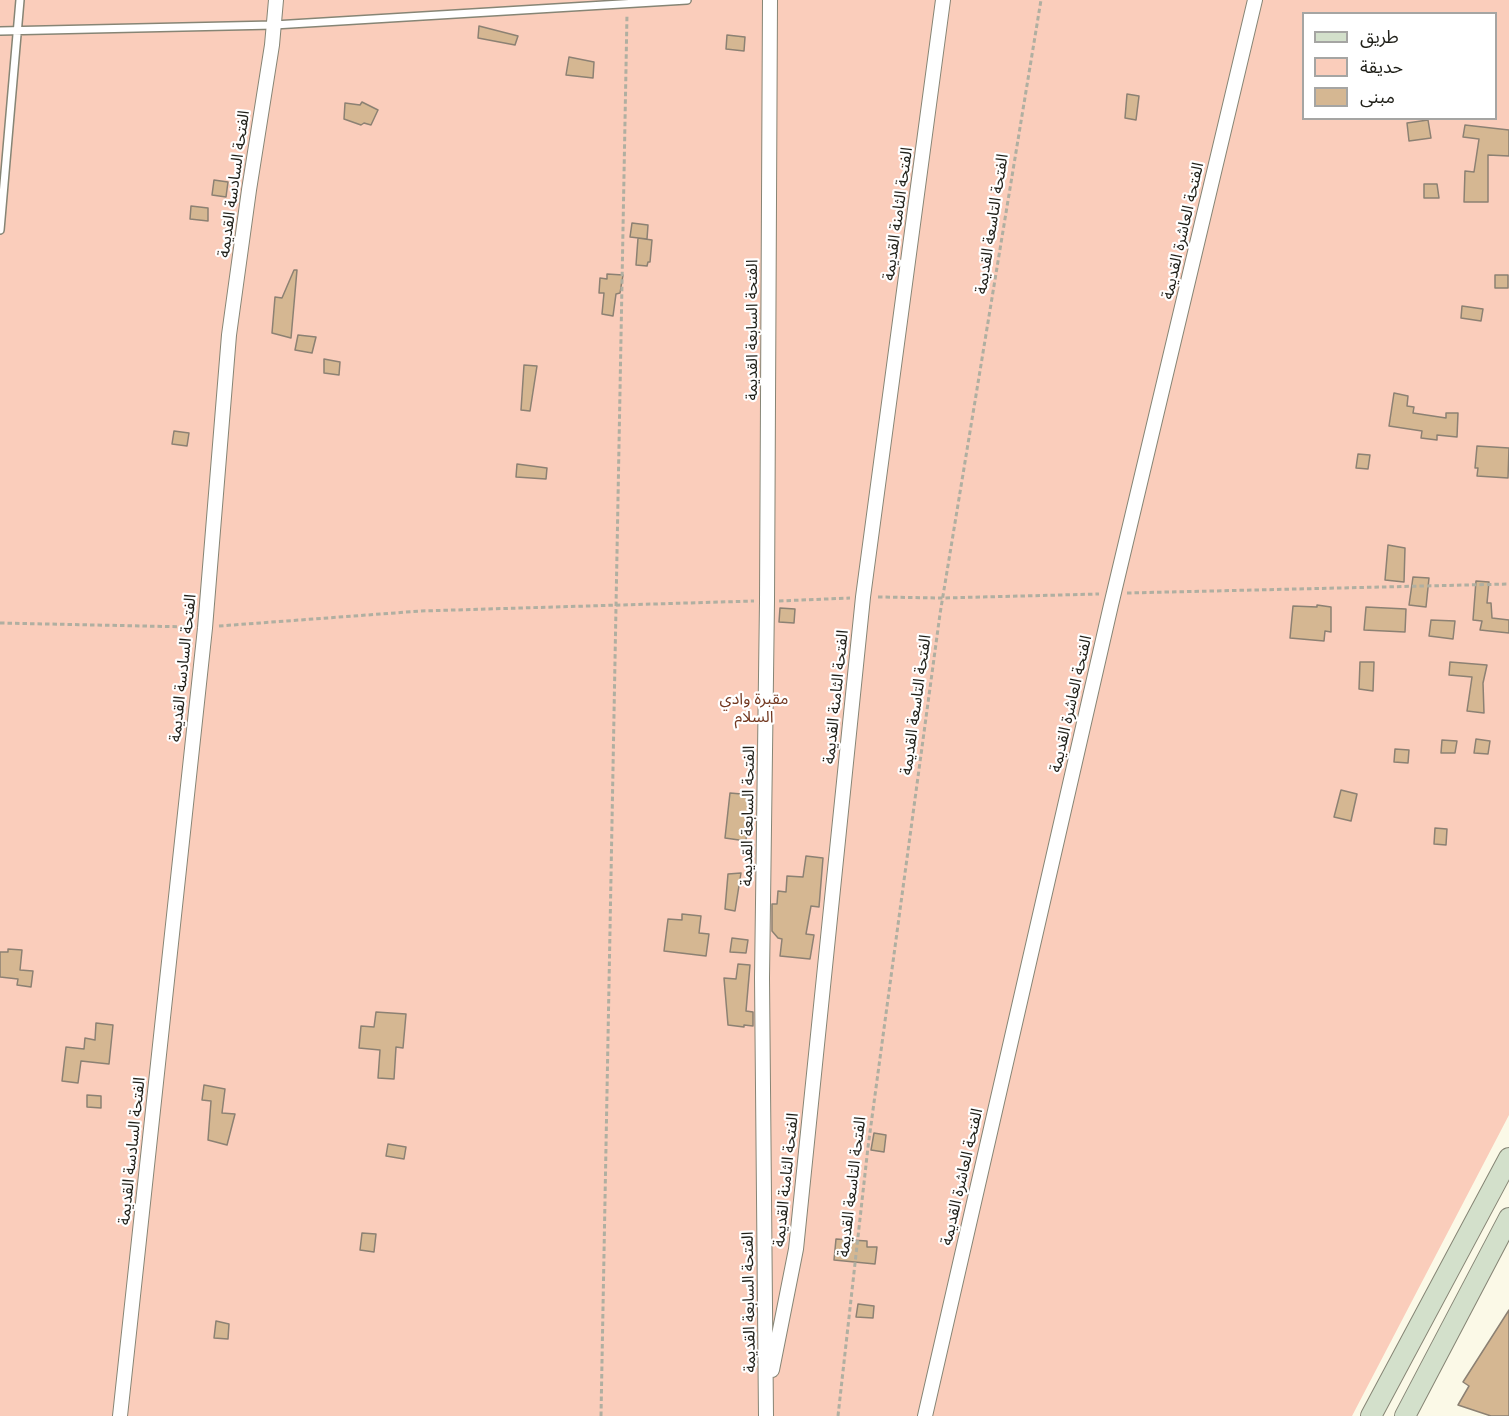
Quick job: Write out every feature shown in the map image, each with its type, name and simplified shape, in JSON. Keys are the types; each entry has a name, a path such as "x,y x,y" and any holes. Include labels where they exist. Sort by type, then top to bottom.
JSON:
{"main road":[{"path":"1371,1416 1509,1158"},
{"path":"1405,1416 1504,1240 1509,1218"}],"street":[{"name":"الفتحة السادسة القديمة","path":"120,1416 204,628 230,335 249,190 272,45 276,0"},
{"name":"الفتحة السابعة القديمة","path":"766,1416 762,967 767,601 770,0"},
{"name":"الفتحة الثامنة القديمة","path":"767,1397 796,1249 863,597 944,0"},
{"name":"الفتحة العاشرة القديمة","path":"925,1416 1105,628 1255,0"}],"lane":[{"path":"0,230 20,0"},
{"path":"0,31 274,24 687,0"}],"path":[{"name":"الفتحة التاسعة القديمة","path":"838,1416 868,1147 940,614 1041,0"},
{"path":"601,1416 627,5 631,2"}],"green space":[{"name":"مقبرة وادي السلام","path":"0,0 1509,0 1509,1115 1352,1416 0,1416"}],"building":[{"path":"479,26 518,36 515,45 478,38"},
{"path":"727,35 745,37 744,51 726,49"},
{"path":"569,57 594,62 593,78 566,75"},
{"path":"1127,94 1139,96 1136,120 1125,118"},
{"path":"362,102 378,110 371,125 364,123 361,125 344,119 345,103 360,105"},
{"path":"1428,120 1431,138 1409,141 1407,123"},
{"path":"1465,125 1509,130 1509,156 1488,155 1488,202 1464,202 1465,171 1474,172 1479,139 1463,137"},
{"path":"214,180 228,182 226,197 212,195"},
{"path":"1424,184 1437,184 1439,198 1424,198"},
{"path":"191,206 208,208 208,221 190,219"},
{"path":"632,223 648,225 647,239 630,237"},
{"path":"638,238 652,240 650,262 647,266 636,265"},
{"path":"294,270 297,270 291,338 272,333 275,297 282,298"},
{"path":"607,274 623,275 620,293 616,294 613,316 602,314 604,293 599,293 600,278 607,279"},
{"path":"1495,275 1508,275 1508,288 1495,288"},
{"path":"1462,306 1483,309 1481,321 1461,318"},
{"path":"298,335 316,337 312,353 295,350"},
{"path":"324,359 340,362 339,375 324,373"},
{"path":"524,365 537,366 530,411 521,410"},
{"path":"1394,393 1408,396 1407,406 1414,407 1413,413 1446,418 1446,413 1458,413 1457,437 1437,435 1437,440 1421,438 1422,431 1389,426"},
{"path":"174,431 189,433 187,446 172,444"},
{"path":"1477,446 1509,448 1508,478 1477,476 1478,468 1475,468"},
{"path":"1358,454 1370,455 1368,469 1356,468"},
{"path":"517,464 547,468 546,479 516,477"},
{"path":"1388,545 1405,548 1404,582 1385,580"},
{"path":"1413,577 1429,578 1426,607 1409,605"},
{"path":"1476,581 1489,582 1487,603 1491,603 1492,618 1509,620 1509,633 1480,630 1482,621 1473,620"},
{"path":"1317,605 1331,607 1331,632 1325,631 1324,641 1290,638 1293,606 1317,607"},
{"path":"1366,607 1406,609 1405,632 1364,630"},
{"path":"780,608 795,609 794,623 779,622"},
{"path":"1431,620 1455,621 1453,639 1429,636"},
{"path":"1360,662 1374,662 1373,691 1359,689"},
{"path":"1450,662 1487,665 1483,683 1484,713 1467,711 1472,677 1449,675"},
{"path":"1476,739 1490,741 1488,754 1474,753"},
{"path":"1442,740 1457,741 1455,753 1441,753"},
{"path":"1395,749 1409,750 1408,763 1394,762"},
{"path":"1341,790 1357,794 1351,821 1334,817"},
{"path":"730,793 753,795 752,813 748,813 746,841 725,838"},
{"path":"1435,828 1447,829 1446,845 1434,844"},
{"path":"806,856 823,858 819,907 811,906 806,934 814,935 810,959 780,956 782,939 772,931 772,904 777,904 778,891 786,892 787,876 803,877"},
{"path":"741,873 735,911 725,909 728,874"},
{"path":"682,914 701,916 699,933 709,934 706,956 664,951 668,919 682,920"},
{"path":"732,938 748,940 746,953 730,952"},
{"path":"8,949 22,950 20,970 33,971 31,987 17,985 18,979 0,977 0,952 8,952"},
{"path":"738,964 750,965 746,1011 753,1012 753,1026 728,1025 724,978 736,979"},
{"path":"376,1012 406,1014 403,1048 396,1047 394,1079 378,1078 380,1050 359,1048 361,1026 374,1027"},
{"path":"96,1023 113,1025 109,1064 81,1061 78,1083 62,1081 66,1047 84,1049 85,1038 95,1040"},
{"path":"204,1085 225,1089 222,1113 235,1114 227,1145 208,1140 211,1101 202,1100"},
{"path":"87,1095 101,1096 101,1108 87,1107"},
{"path":"874,1133 886,1135 884,1152 871,1150"},
{"path":"388,1144 406,1147 404,1159 386,1156"},
{"path":"362,1233 376,1234 374,1252 360,1250"},
{"path":"836,1239 867,1241 867,1247 877,1247 875,1264 834,1260"},
{"path":"858,1304 874,1306 873,1318 856,1317"},
{"path":"1509,1310 1509,1416 1491,1416 1458,1405 1469,1386 1463,1382"},
{"path":"216,1321 229,1324 228,1339 214,1338"}]}
